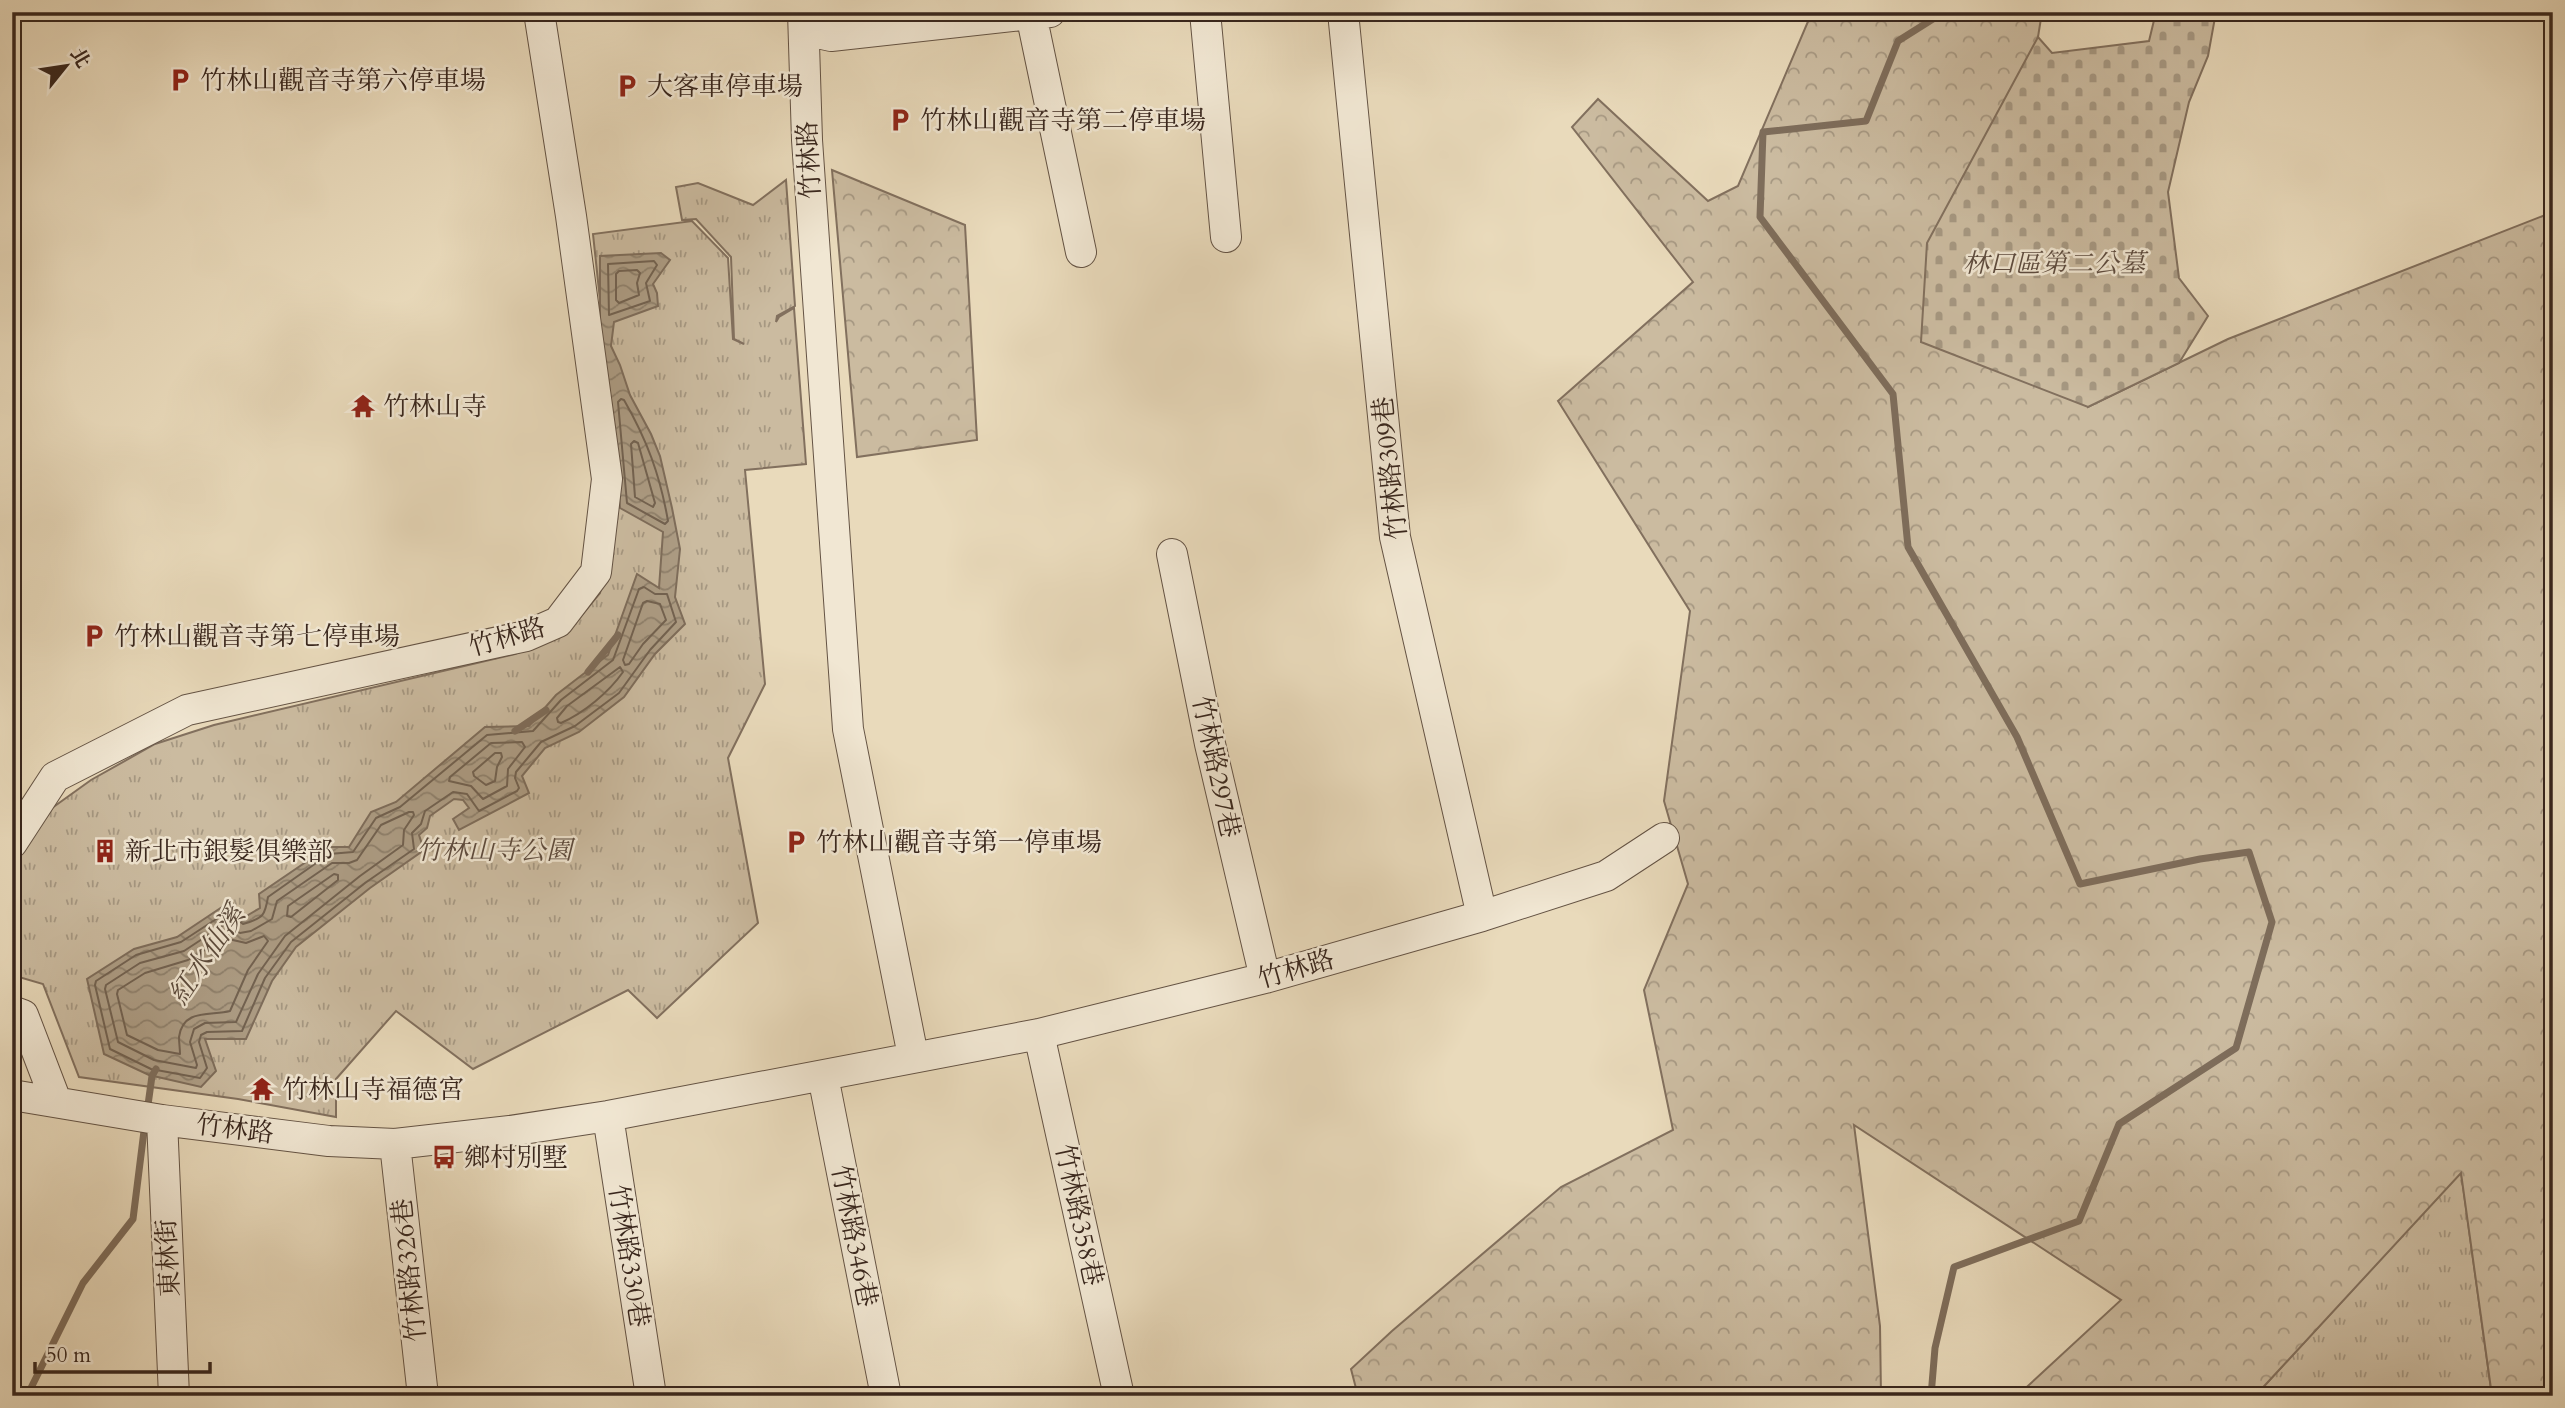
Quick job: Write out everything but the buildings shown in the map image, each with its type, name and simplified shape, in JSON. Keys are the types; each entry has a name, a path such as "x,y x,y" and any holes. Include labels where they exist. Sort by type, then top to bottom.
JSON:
{"street":[{"name":"竹林路","path":"12,843 55,777 187,710 526,636 558,622 596,572 607,479 571,216 539,12"},
{"path":"1205,12 1226,237"},
{"name":"竹林路309巷","path":"1343,12 1395,537 1482,916"},
{"path":"804,21 831,36 1040,13 1081,252"},
{"name":"竹林路","path":"804,21 807,140 848,729 913,1056"},
{"name":"竹林路297巷","path":"1172,554 1210,744 1265,978"},
{"name":"竹林路","path":"12,1095 162,1121 329,1141 395,1144 608,1116 1039,1034 1265,978 1482,916 1606,876 1664,838"},
{"path":"12,1011 23,1015 56,1101"},
{"name":"竹林路358巷","path":"1039,1034 1119,1396"},
{"name":"竹林路346巷","path":"823,1076 886,1396"},
{"name":"竹林路330巷","path":"608,1116 651,1396"},
{"name":"東林街","path":"162,1121 174,1396"},
{"name":"竹林路326巷","path":"395,1144 423,1396"}],"green space":[{"path":"1812,12 2042,12 2038,37 2088,407 2228,339 2553,212 2553,1396 2492,1396 2461,1173 2255,1396 2017,1396 2121,1300 1854,1125 1880,1326 1881,1396 1358,1396 1351,1369 1561,1187 1673,1130 1644,990 1688,884 1664,801 1690,611 1558,401 1693,282 1572,127 1598,99 1708,201 1738,186"},
{"name":"林口區第二公墓","path":"2156,12 2216,12 2208,56 2189,102 2168,192 2179,278 2208,316 2179,363 2088,407 1921,342 1927,243 2038,37 2052,53 2149,41"},
{"path":"832,170 965,225 977,440 857,457"},
{"name":"竹林山寺公園","path":"786,180 795,306 777,316 776,322 779,317 794,308 806,464 745,470 765,684 728,758 758,923 657,1018 628,990 473,1069 396,1011 336,1079 336,1117 238,1099 79,1077 43,984 12,975 12,847 34,821 91,780 155,744 214,725 515,654 567,633 600,593 613,534 616,451 593,234 692,221 728,258 733,339 744,344 734,339 731,257 696,219 682,220 676,187 698,183 753,205"},
{"path":"2461,1172 2492,1396 2255,1396"}],"water":[{"path":"661,253 670,260 653,284 658,306 614,322 611,346 630,395 660,456 680,549 675,597 685,624 655,654 624,697 579,732 545,748 522,776 529,793 459,830 453,819 469,808 463,800 454,799 430,816 427,828 419,835 424,850 370,888 296,947 272,981 246,1039 205,1039 216,1071 201,1087 149,1075 104,1054 87,979 134,949 177,937 231,901 243,918 260,908 259,894 328,847 349,847 371,812 396,802 485,727 529,726 556,695 608,655 637,574 659,588 663,532 620,508 614,422 600,324 600,256"}],"waterway":[{"path":"1931,1396 1935,1348 1954,1267 2079,1221 2119,1124 2236,1048 2272,922 2249,852 2200,859 2080,884 2017,737 1908,547 1893,394 1760,217 1763,132 1866,121 1898,41 1944,12"},
{"name":"紅水仙溪","path":"588,672 618,635"},
{"name":"紅水仙溪","path":"515,731 546,710"},
{"name":"紅水仙溪","path":"147,1112 152,1076 156,1069"},
{"name":"紅水仙溪","path":"27,1396 83,1283 133,1219 145,1123"}],"place":[{"name":"竹林山觀音寺第六停車場","path":"180,80"},
{"name":"大客車停車場","path":"627,86"},
{"name":"竹林山觀音寺第二停車場","path":"900,120"},
{"name":"竹林山寺","path":"363,406"},
{"name":"竹林山觀音寺第七停車場","path":"94,636"},
{"name":"竹林山觀音寺第一停車場","path":"796,842"},
{"name":"新北市銀髮俱樂部","path":"105,851"},
{"name":"竹林山寺福德宮","path":"262,1089"},
{"name":"鄉村別墅","path":"444,1157"}]}
